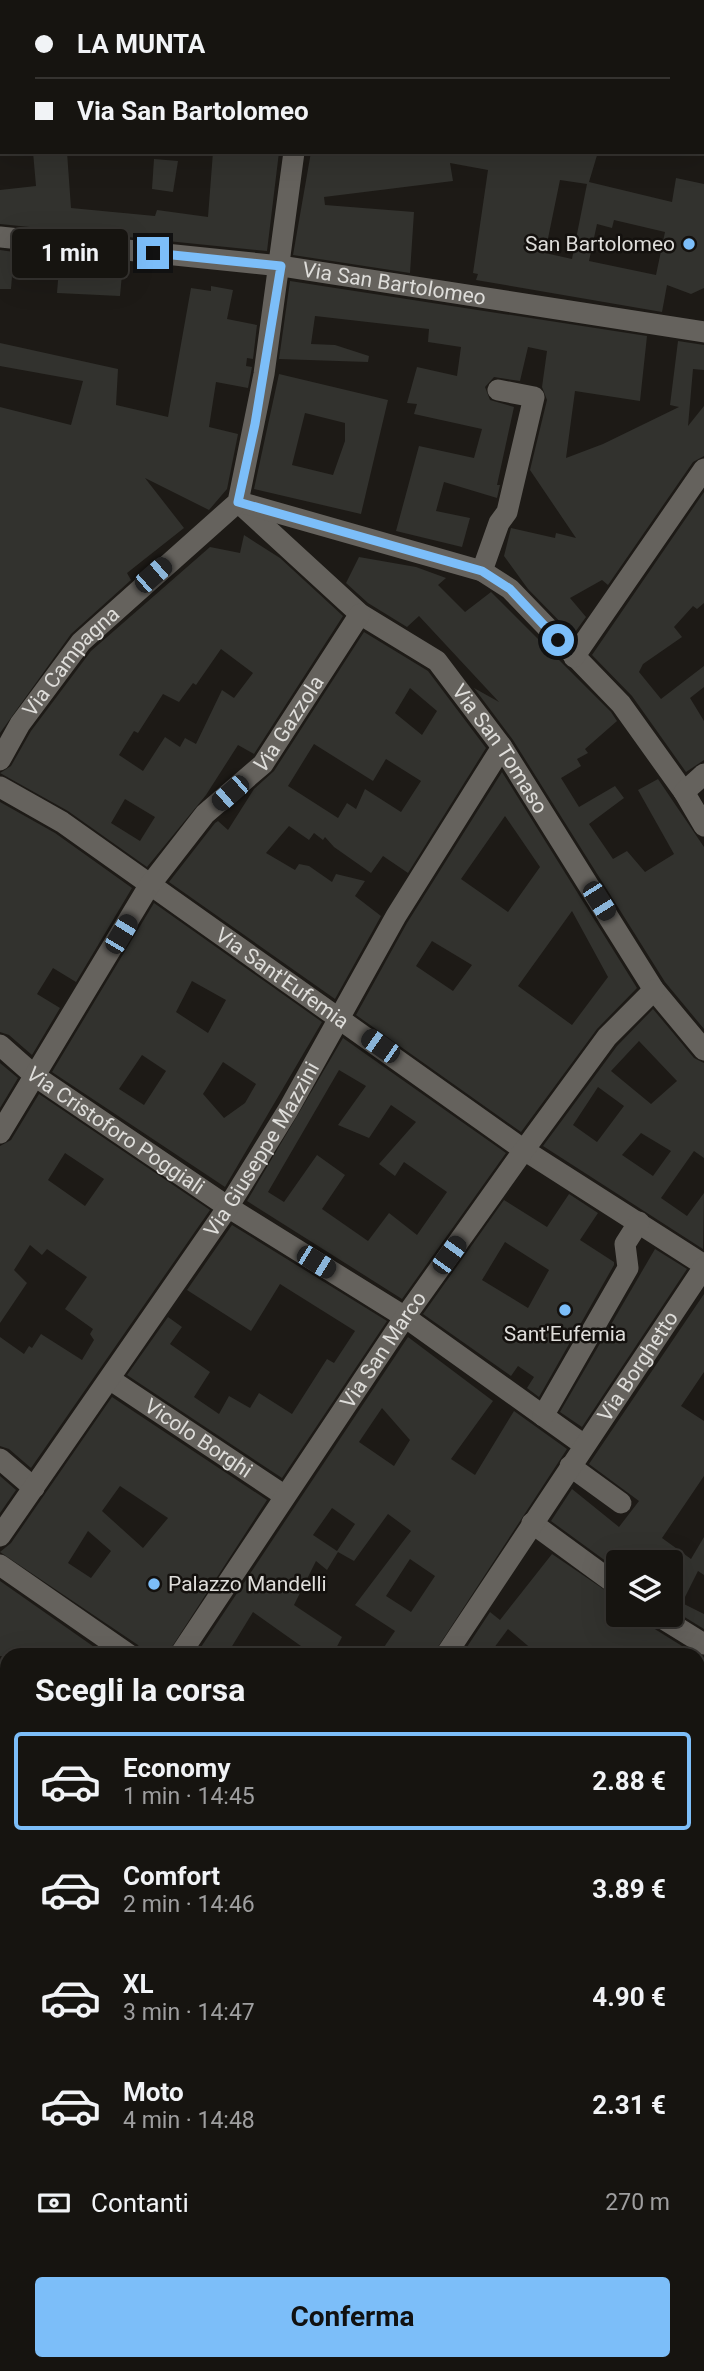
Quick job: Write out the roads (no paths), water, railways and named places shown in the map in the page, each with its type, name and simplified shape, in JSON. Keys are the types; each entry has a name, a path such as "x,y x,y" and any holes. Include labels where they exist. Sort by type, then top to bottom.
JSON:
{"street":[{"path":"294,154 281,266 255,424 238,502 482,571 510,589 621,704 684,792 704,826"},
{"name":"Via San Bartolomeo","path":"0,237 281,266 704,332"},
{"path":"482,571 499,523 507,512 534,397 498,390"},
{"path":"574,657 704,469"},
{"name":"Via San Tomaso","path":"238,502 360,614 437,661 502,747 654,990 704,1050"},
{"name":"Via Campagna","path":"0,760 20,724 81,642 238,502"},
{"name":"Via Gazzola","path":"0,1133 149,886 205,814 263,764 360,614"},
{"name":"Via Giuseppe Mazzini","path":"0,1536 111,1380 228,1207 288,1110 396,916 502,747"},
{"path":"684,792 704,774"},
{"name":"Via Sant'Eufemia","path":"0,787 62,822 524,1150 704,1266"},
{"name":"Via San Marco","path":"184,1648 405,1317 524,1150 607,1037 654,990"},
{"name":"Via Cristoforo Poggiali","path":"0,1045 35,1076 228,1207 405,1317 584,1445"},
{"path":"543,1416 628,1268 625,1244 639,1222"},
{"name":"Via Borghetto","path":"450,1648 704,1266"},
{"name":"Vicolo Borghi","path":"111,1380 285,1496"},
{"path":"0,1459 34,1488"},
{"path":"570,1466 621,1503"},
{"path":"532,1523 606,1577"},
{"path":"0,1565 119,1648"},
{"path":"676,1627 704,1644"}],"place":[{"name":"San Bartolomeo","path":"689,244"},
{"name":"Sant'Eufemia","path":"565,1310"},
{"name":"Palazzo Mandelli","path":"154,1584"}]}
